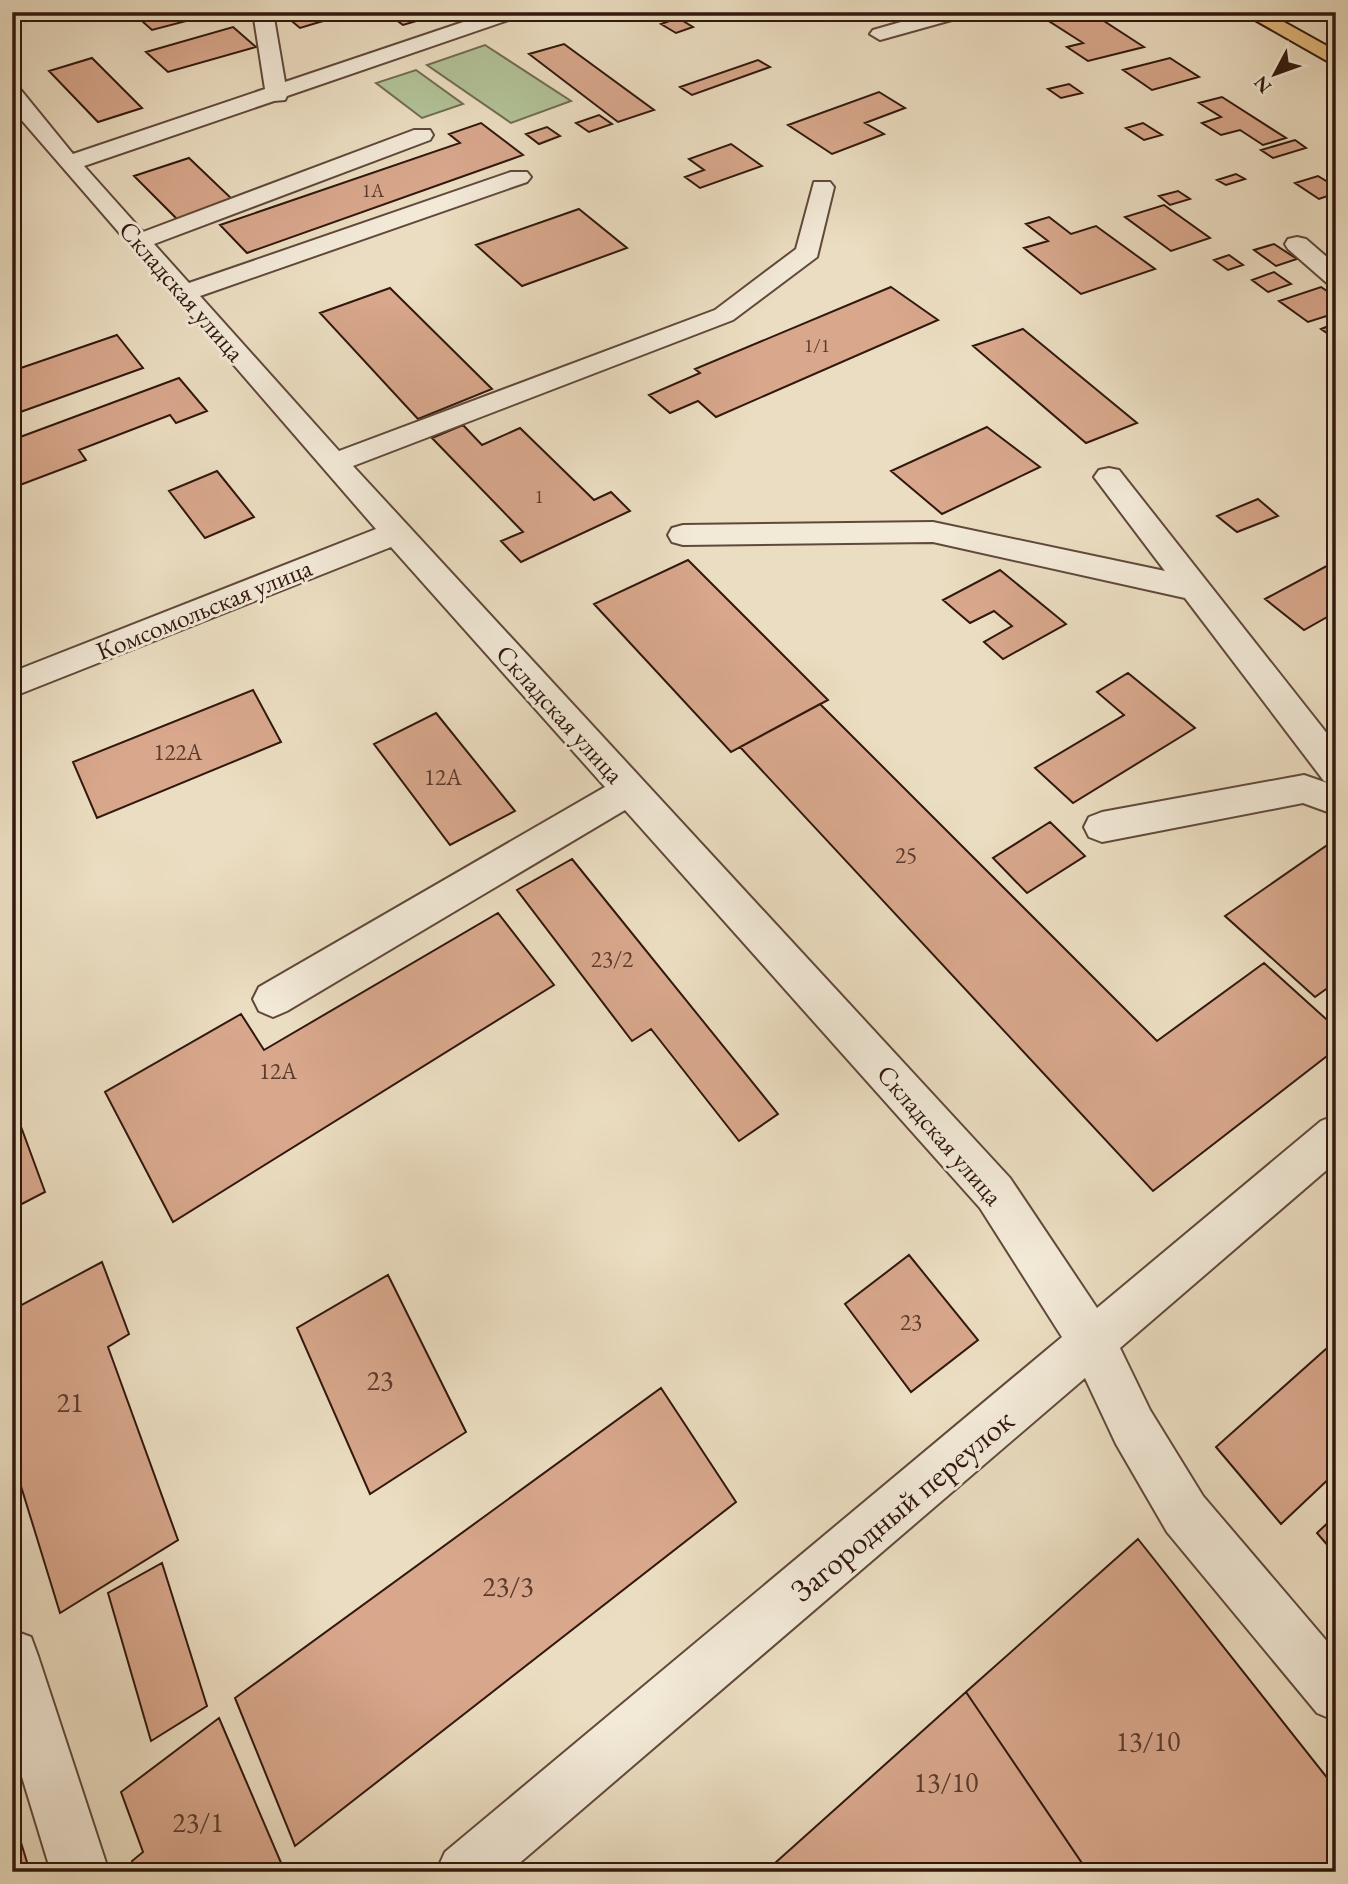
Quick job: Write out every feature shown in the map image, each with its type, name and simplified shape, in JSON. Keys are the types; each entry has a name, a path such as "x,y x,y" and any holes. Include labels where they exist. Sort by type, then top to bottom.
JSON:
{"main road":[{"path":"1251,12 1336,60"}],"street":[{"path":"263,12 277,95"},
{"path":"69,163 277,95 513,12"},
{"path":"880,34 959,12"},
{"name":"Складская улица","path":"18,113 69,163 396,533 995,1194 1093,1343 1133,1427 1185,1514 1336,1694"},
{"path":"138,242 422,135"},
{"path":"183,293 519,177"},
{"path":"334,463 724,315 808,252 822,187"},
{"path":"1297,244 1336,278"},
{"path":"1109,477 1336,771"},
{"path":"683,536 933,532 1196,589"},
{"name":"Комсомольская улица","path":"12,685 396,533"},
{"path":"1102,828 1304,789 1336,801"},
{"path":"273,999 629,790"},
{"name":"Загородный переулок","path":"465,1872 1336,1135"},
{"path":"12,1656 80,1872"}],"green space":[{"path":"485,45 571,101 511,123 427,65"},
{"path":"416,70 463,104 422,118 376,83"}],"building":[{"path":"19,12 60,12 25,21"},
{"path":"132,12 211,12 213,14 152,30"},
{"path":"308,12 325,12 333,18 300,28 288,18"},
{"path":"385,12 447,12 403,25"},
{"path":"1055,12 1090,12 1144,47 1088,61 1067,47 1083,43 1041,16"},
{"path":"678,18 693,27 676,33 661,24"},
{"path":"233,27 256,47 168,72 146,52"},
{"path":"564,44 654,110 618,122 529,54"},
{"path":"92,58 142,108 98,122 49,71"},
{"path":"1170,58 1199,77 1152,90 1123,70"},
{"path":"758,60 770,67 692,95 680,87"},
{"path":"1069,84 1082,93 1061,98 1048,89"},
{"path":"879,92 905,108 865,123 884,134 832,154 788,125"},
{"path":"1222,97 1286,138 1263,145 1240,130 1221,135 1202,123 1221,117 1199,103"},
{"path":"599,115 612,124 589,132 576,123"},
{"path":"481,123 523,155 247,253 220,225 460,143 449,134"},
{"path":"1143,123 1162,135 1144,140 1126,128"},
{"path":"547,127 560,136 539,144 526,134"},
{"path":"1295,140 1306,148 1273,158 1261,150"},
{"path":"731,144 762,166 700,188 685,177 704,170 689,159"},
{"path":"189,158 233,200 177,219 134,176"},
{"path":"1236,174 1245,179 1226,185 1217,180"},
{"path":"1318,176 1336,187 1336,193 1319,199 1295,183"},
{"path":"1178,191 1190,199 1170,205 1159,196"},
{"path":"1164,205 1210,238 1171,251 1125,217"},
{"path":"579,209 627,248 522,286 476,245"},
{"path":"1049,217 1071,234 1096,226 1155,269 1081,294 1024,248 1048,241 1026,224"},
{"path":"1274,244 1297,259 1276,266 1254,250"},
{"path":"1229,255 1243,265 1228,270 1214,260"},
{"path":"1274,272 1291,284 1268,292 1252,280"},
{"path":"891,287 938,320 716,417 698,401 670,413 649,395 700,373 695,369"},
{"path":"1321,287 1336,297 1336,313 1308,322 1279,301"},
{"path":"390,288 492,389 418,419 320,313"},
{"path":"1336,323 1334,338 1321,329"},
{"path":"1023,329 1137,423 1086,443 973,346"},
{"path":"117,335 143,368 12,415 12,371"},
{"path":"179,378 207,411 176,423 170,415 79,450 86,460 12,488 12,440"},
{"path":"463,425 482,445 520,428 594,500 611,492 630,511 521,562 501,541 523,532 432,438"},
{"path":"987,427 1040,467 942,514 891,471"},
{"path":"217,471 254,517 205,538 169,491"},
{"path":"1258,499 1278,516 1237,532 1217,516"},
{"path":"688,560 828,700 731,752 594,604"},
{"path":"1336,561 1336,612 1304,630 1265,599"},
{"path":"1000,570 1066,624 1003,659 984,642 1012,626 994,611 970,623 943,600"},
{"path":"1128,673 1195,728 1073,803 1035,768 1124,715 1097,692"},
{"path":"253,690 281,742 97,818 73,762"},
{"path":"820,704 1157,1041 1264,963 1336,1028 1336,1049 1153,1191 740,747"},
{"path":"436,713 515,811 450,845 374,744"},
{"path":"1050,822 1085,856 1027,893 993,858"},
{"path":"1336,839 1336,982 1315,997 1225,916"},
{"path":"572,859 778,1114 739,1141 651,1029 632,1041 517,890"},
{"path":"498,913 554,985 173,1222 105,1092 241,1014 264,1050"},
{"path":"20,1124 45,1192 12,1209 12,1128"},
{"path":"909,1255 978,1340 911,1392 845,1304"},
{"path":"102,1262 129,1334 108,1347 178,1540 60,1613 12,1457 12,1310"},
{"path":"388,1275 466,1432 370,1494 297,1328"},
{"path":"1336,1340 1336,1472 1281,1524 1216,1447"},
{"path":"661,1388 736,1502 295,1846 235,1698"},
{"path":"1336,1515 1336,1555 1317,1533"},
{"path":"1138,1539 1336,1789 1336,1872 1088,1872 966,1692"},
{"path":"162,1563 207,1706 151,1741 108,1593"},
{"path":"966,1692 1088,1872 765,1872"},
{"path":"219,1718 285,1872 135,1872 132,1861 143,1852 121,1792"},
{"path":"19,1836 30,1872 12,1872 12,1841"}]}
